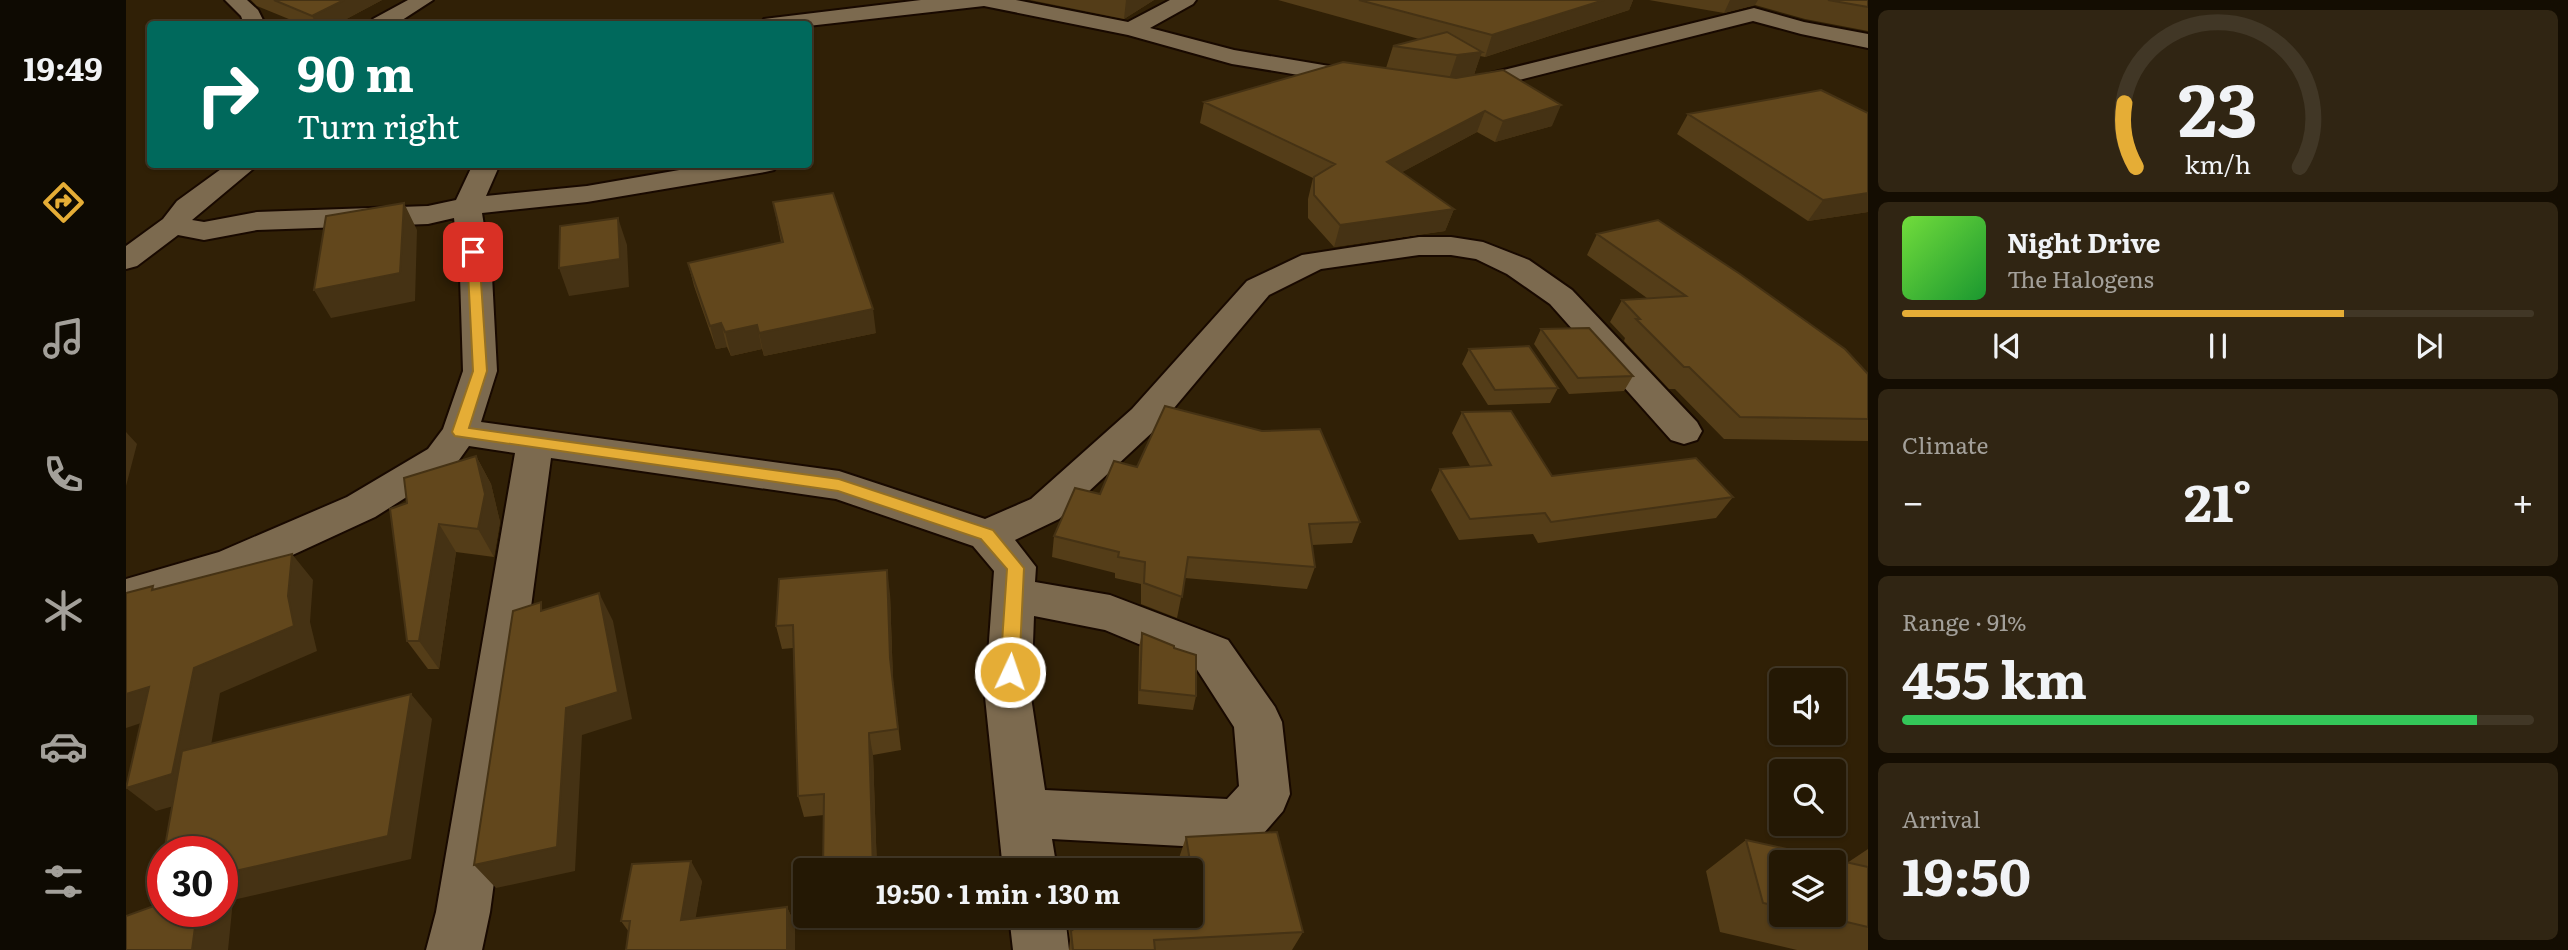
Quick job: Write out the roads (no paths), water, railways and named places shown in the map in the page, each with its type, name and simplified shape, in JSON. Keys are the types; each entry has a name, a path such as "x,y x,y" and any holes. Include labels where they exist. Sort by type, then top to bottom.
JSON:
{"street":[{"path":"235,0 251,14 253,21"},
{"path":"386,21 423,0"},
{"path":"794,21 984,0 1131,29 1232,57 1385,82"},
{"path":"1131,29 1186,0"},
{"path":"1437,88 1476,86 1785,4"},
{"path":"1754,14 1801,28 1868,41"},
{"path":"126,260 175,222 187,207 241,168"},
{"path":"126,596 230,565 362,507 441,458 460,432 480,371 476,276 467,206 485,168"},
{"path":"126,233 175,222 204,231 257,221 428,215 467,206 587,194 741,168"},
{"path":"987,535 1045,509 1145,418 1258,288 1313,261 1419,246 1451,246 1483,251 1518,267 1561,296 1684,430"},
{"path":"460,432 839,485 987,535 1015,568 1008,697 1029,858"},
{"path":"454,950 465,898 535,442"},
{"path":"1013,595 1110,613 1212,654 1258,722 1265,794 1238,824 1023,813"},
{"path":"1038,928 1041,950"}]}
